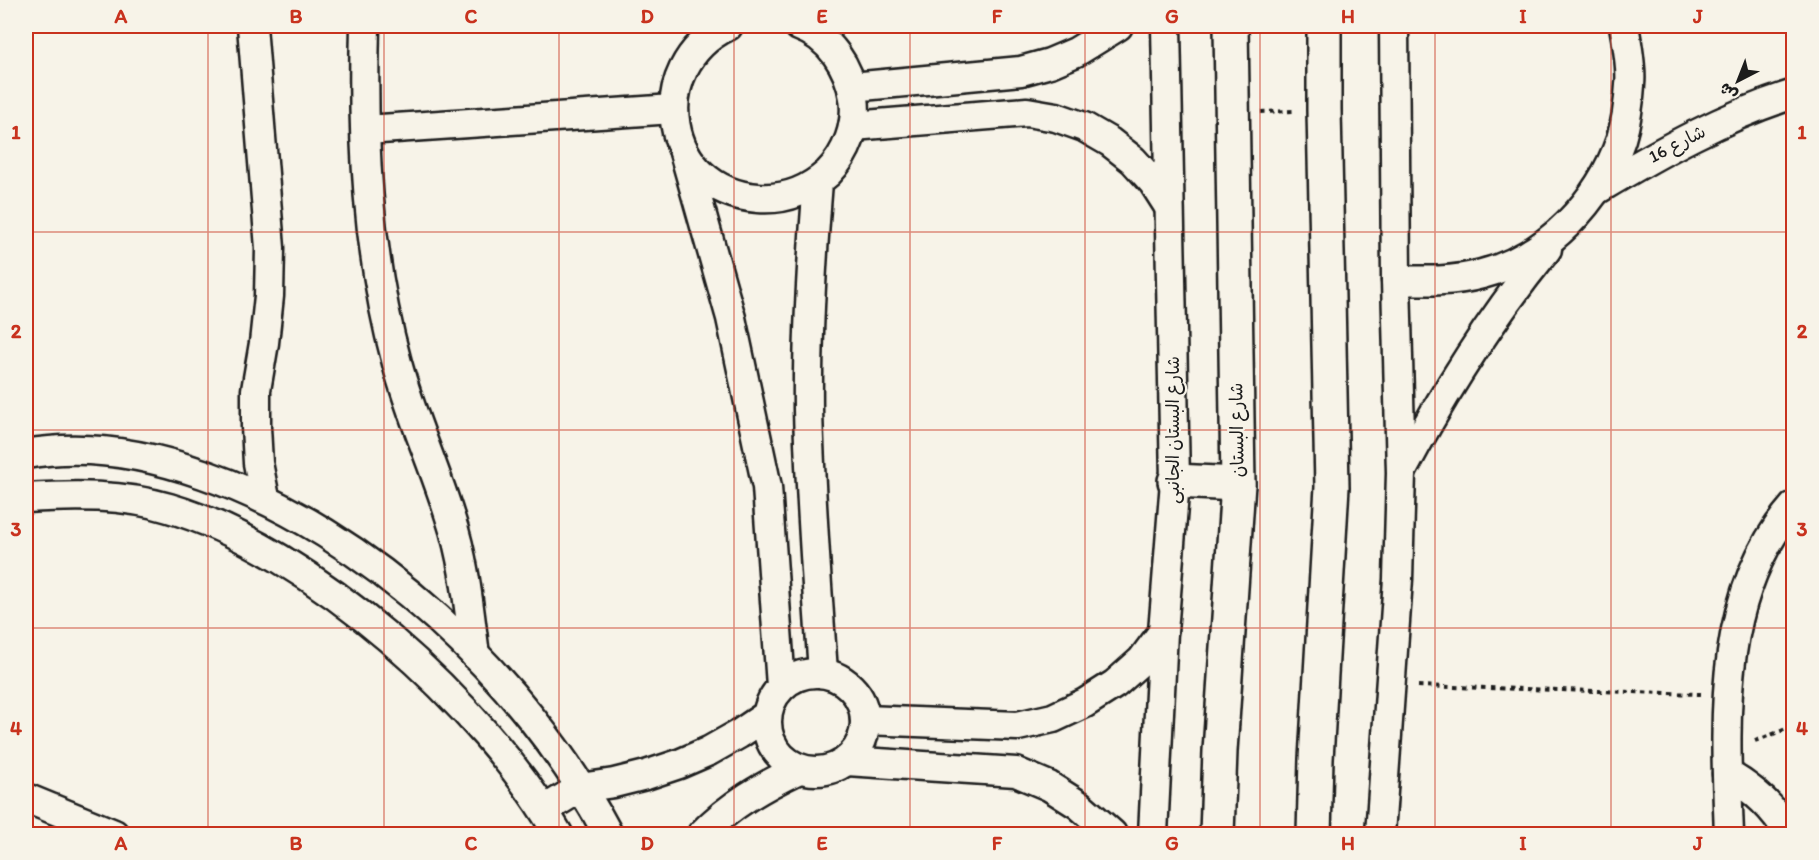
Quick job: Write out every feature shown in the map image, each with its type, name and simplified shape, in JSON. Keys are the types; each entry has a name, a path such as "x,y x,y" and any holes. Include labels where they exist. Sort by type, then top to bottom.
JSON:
{"street":[{"path":"252,26 270,248 269,296 256,390 258,464 265,498"},
{"path":"365,26 363,69 369,200 384,305 397,363 411,408 451,519 463,565 476,655"},
{"path":"692,26 675,89 673,109 676,131 731,318 767,488 780,686"},
{"path":"681,70 695,49 713,33 728,26"},
{"path":"684,152 707,178 721,188 745,197 770,199 795,194 818,182 841,157 853,126 855,106 846,69 836,52 803,26"},
{"path":"852,87 1021,71 1076,52 1118,26"},
{"name":"شارع البستان الجانبى","path":"1152,834 1175,481 1166,26"},
{"name":"شارع البستان","path":"1217,834 1220,751 1238,484 1231,26"},
{"path":"1314,834 1316,759 1332,487 1324,26"},
{"path":"1380,834 1398,579 1401,472 1396,280 1394,26"},
{"path":"1401,472 1458,372 1490,324 1560,232 1598,189 1621,138 1631,82 1624,26"},
{"name":"شارع 16","path":"1598,189 1656,154 1718,124 1794,94"},
{"path":"366,130 673,109"},
{"path":"853,126 1027,112 1056,117 1110,141 1133,160 1153,182 1169,207"},
{"path":"818,182 812,257 808,407 810,483 823,672"},
{"path":"1396,280 1440,282 1483,274 1524,257 1560,232"},
{"path":"26,454 88,449 137,454 180,466 265,498 307,521 347,547 432,613 476,655 541,732 580,788 608,834"},
{"path":"1175,481 1238,484"},
{"path":"26,498 71,495 120,498 168,507 214,523 277,558 338,598 394,643 447,692 495,746 544,810 558,834"},
{"path":"1729,834 1727,763 1729,694 1735,629 1743,597 1755,567 1770,538 1794,506"},
{"path":"866,720 1018,726 1053,718 1086,703 1115,684 1142,660 1164,632"},
{"path":"823,672 836,676 857,694 866,720 864,735 858,749 836,767 824,771 799,769 777,753 770,741 766,715 773,695 780,686 800,674 823,672"},
{"path":"544,810 580,788 614,783 679,764 709,751 766,715"},
{"path":"847,760 1016,772 1049,786 1079,805 1112,834"},
{"path":"1727,763 1748,786 1766,801 1790,834"},
{"path":"702,834 737,803 767,784 799,769"},
{"path":"26,798 114,834"}],"path":[{"path":"1232,113 1324,110"},
{"path":"1390,685 1729,694"},
{"path":"1727,763 1794,726"}]}
